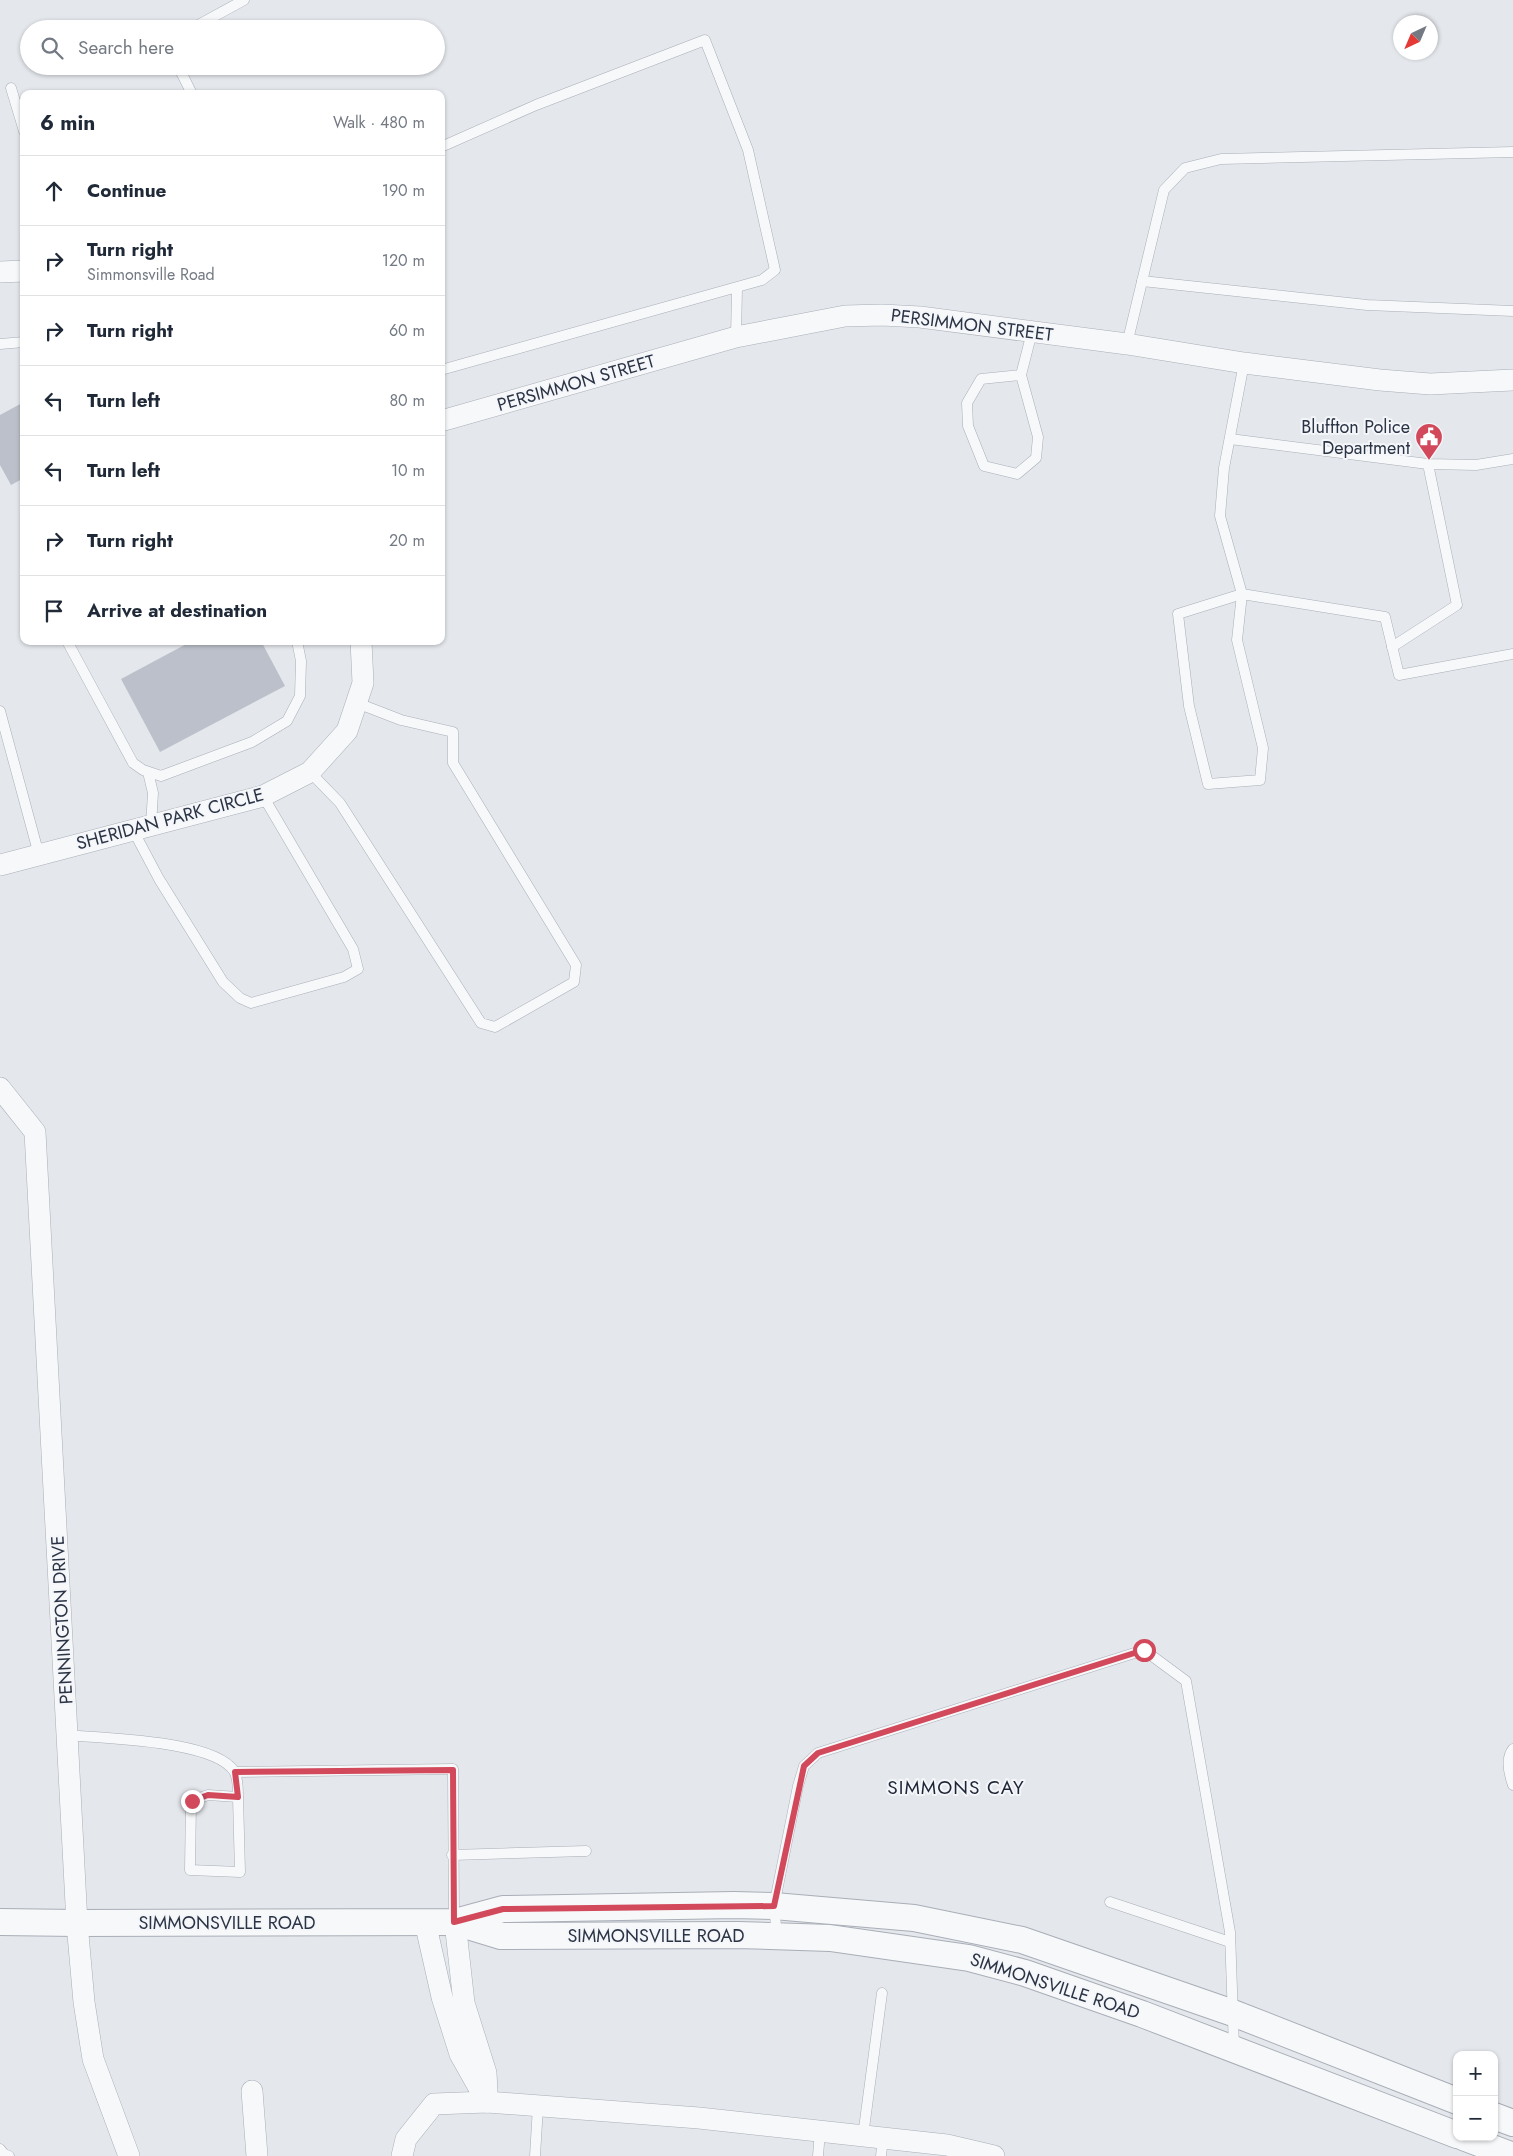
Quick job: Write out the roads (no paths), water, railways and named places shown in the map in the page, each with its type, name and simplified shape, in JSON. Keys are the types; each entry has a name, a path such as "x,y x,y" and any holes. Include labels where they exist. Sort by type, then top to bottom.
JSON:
{"street":[{"path":"0,272 20,271"},
{"name":"PERSIMMON STREET","path":"445,420 736,337 845,316 920,317 1127,344 1244,363 1380,380 1413,383 1478,383 1513,380"},
{"name":"SHERIDAN PARK CIRCLE","path":"0,865 263,796 310,772 347,731 363,683 361,645"},
{"name":"PENNINGTON DRIVE","path":"0,1088 34,1132 69,1736 77,1923 84,2002 93,2059 125,2152"},
{"name":"SIMMONSVILLE ROAD","path":"0,1922 454,1922 503,1909 774,1906 914,1918 1022,1940 1233,2013 1453,2099"},
{"path":"424,1922 442,1997 460,2054 487,2102"},
{"path":"454,1922 464,2002 486,2073 487,2102"},
{"name":"SIMMONSVILLE ROAD","path":"454,1922 501,1936 777,1936 830,1938 969,1958 1025,1973 1133,2010 1453,2133"},
{"path":"252,2091 257,2156"},
{"path":"402,2156 406,2139 434,2104 487,2102 699,2118 820,2131 876,2143 947,2145 994,2156"},
{"path":"1498,2118 1513,2124"},
{"path":"1473,2141 1512,2156"}],"lane":[{"path":"207,20 244,0"},
{"path":"445,145 536,105 705,40 748,150 775,270 762,280 737,288 445,369"},
{"path":"182,75 190,90"},
{"path":"11,88 20,117"},
{"path":"1127,344 1164,190 1185,168 1221,159 1513,152"},
{"path":"1142,281 1367,305 1513,311"},
{"path":"736,337 737,288"},
{"path":"1021,375 981,379 967,403 968,426 984,466 1017,474 1036,458 1038,436 1021,375 1032,332"},
{"path":"0,344 20,342"},
{"path":"1244,363 1224,468 1220,516 1242,594 1237,640 1263,748 1260,780 1208,784 1188,706 1178,614 1242,594 1385,617 1398,675 1513,654"},
{"path":"1230,439 1428,464 1476,465 1513,459"},
{"path":"1392,647 1457,605 1428,464"},
{"path":"70,645 134,763 148,772 161,776 252,742 287,721 300,696 301,661 298,645"},
{"path":"310,772 340,803 481,1023 496,1027 574,982 576,964 454,764 453,732 401,720 356,704"},
{"path":"0,711 39,855"},
{"path":"148,772 153,793 142,828 159,879 223,982 240,998 252,1003 344,977 358,969 353,949 263,796"},
{"path":"777,1936 774,1906 804,1766 818,1753 1144,1650 1186,1680 1228,1923 1234,2049"},
{"path":"69,1736 159,1743 200,1750 222,1760 235,1772 238,1797 240,1872 190,1870 192,1801 208,1795 238,1797"},
{"path":"1513,1749 1509,1754 1509,1774 1513,1785"},
{"path":"235,1772 453,1770 452,1855 454,1922"},
{"path":"452,1855 586,1852"},
{"path":"1110,1902 1230,1942"},
{"path":"876,2143 882,1993"},
{"path":"535,2156 538,2106"},
{"path":"818,2156 820,2131"},
{"path":"0,2149 9,2156"}],"place":[{"name":"Bluffton Police Department","path":"1429,461"}],"district":[{"name":"SIMMONS CAY","path":"956,1787"}]}
